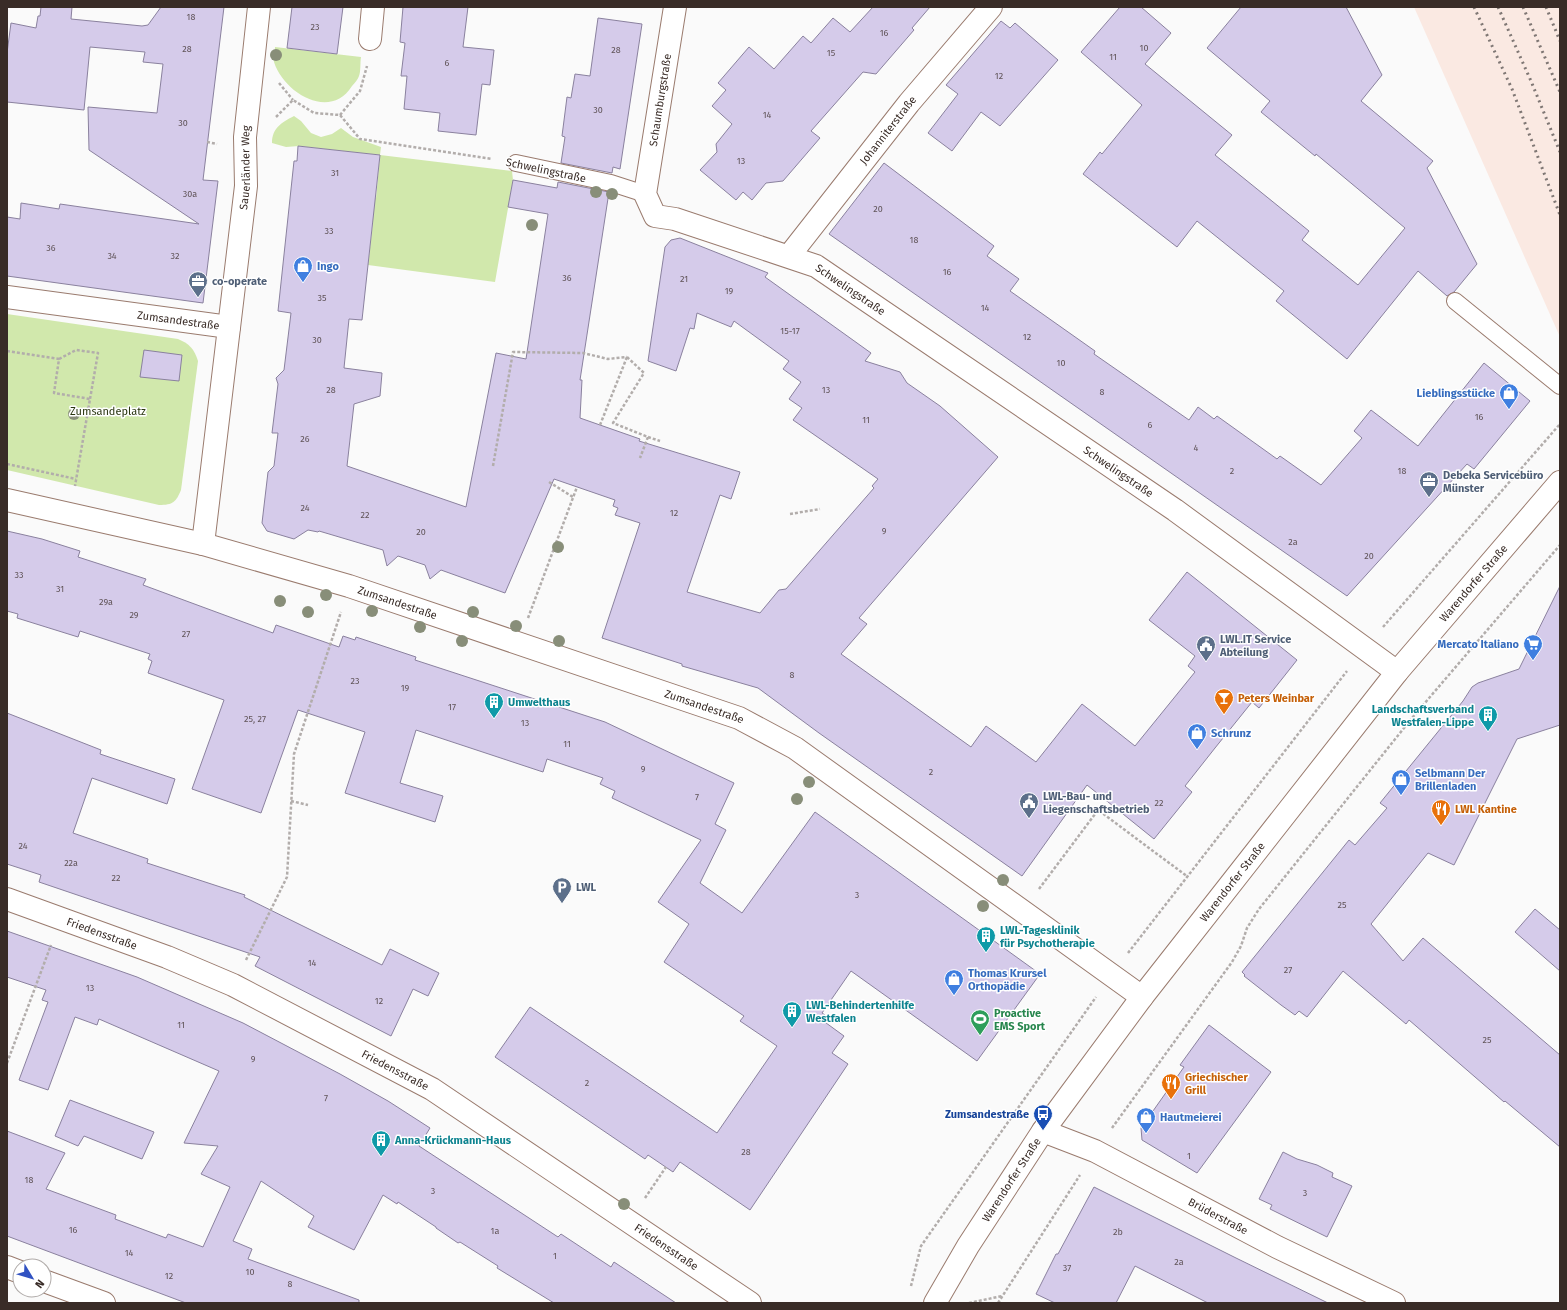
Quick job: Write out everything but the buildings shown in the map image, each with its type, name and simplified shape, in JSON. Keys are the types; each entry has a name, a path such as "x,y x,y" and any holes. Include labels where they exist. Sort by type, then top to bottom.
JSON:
{"street":[{"name":"Sauerländer Weg","path":"229,327 246,186 245,137 259,7"},
{"path":"370,39 373,7"},
{"name":"Schaumburgstraße","path":"645,194 675,7"},
{"name":"Johanniterstraße","path":"789,256 909,103 991,7"},
{"name":"Schwelingstraße","path":"645,194 655,216 675,219 816,266 1175,510 1396,672"},
{"name":"Zumsandestraße","path":"7,297 229,327 203,544"},
{"name":"Warendorfer Straße","path":"935,1303 968,1246 1043,1130 1142,997 1396,672 1560,482"},
{"name":"Zumsandestraße","path":"7,500 203,544 349,586 724,713 746,722 795,748 1142,997"},
{"name":"Friedensstraße","path":"7,899 167,957 233,985 432,1088 750,1303"},
{"name":"Brüderstraße","path":"1043,1130 1095,1151 1277,1247 1394,1303"},
{"path":"52,1284 104,1303"}],"lane":[{"name":"Schwelingstraße","path":"516,163 611,183 645,194"},
{"path":"1455,301 1560,386"}],"path":[{"path":"245,137 272,120 293,100 314,113 340,115 360,91 368,64 370,39"},
{"name":"Schwelingstraße","path":"340,115 360,139 516,163"},
{"path":"7,351 59,359 76,350 98,353 70,514"},
{"path":"492,466 513,352 583,353 608,359 627,357 644,373 613,423 660,441"},
{"path":"600,425 627,357"},
{"path":"59,359 54,393 90,399"},
{"path":"910,1287 921,1246 1111,975 1364,648 1560,424"},
{"path":"640,458 648,437"},
{"path":"7,464 76,479"},
{"path":"550,482 573,497"},
{"path":"517,644 577,487"},
{"path":"790,514 820,509"},
{"path":"998,1303 1095,1151 1232,962 1241,946 1247,928 1259,909 1412,718 1560,545"},
{"path":"233,985 287,876 294,754 349,586"},
{"path":"291,801 308,805"},
{"path":"1023,911 1098,810 1188,877"},
{"path":"7,1063 61,918"},
{"path":"629,1222 666,1167"},
{"path":"970,1303 1003,1296"}],"shaded area":[{"path":"1414,7 1560,7 1560,337"}],"green space":[{"path":"275,47 361,57 359,76 343,96 332,101 320,102 308,99 287,84 279,73 274,62"},
{"path":"294,116 301,121 311,133 321,137 332,134 341,128 353,137 381,147 380,155 299,146 286,147 272,143 272,138 278,126"},
{"path":"380,155 512,171 513,180 495,282 368,265 373,222 344,219 347,195 376,198"},
{"name":"Zumsandeplatz","path":"7,314 178,339 191,347 198,361 181,490 176,500 168,504 159,505 7,470"}],"railway":[{"path":"1474,7 1512,89 1560,215"},
{"path":"1498,7 1531,81 1560,152"},
{"path":"1523,7 1560,92"},
{"path":"1546,7 1560,41"}],"place":[{"name":"Ingo","path":"303,283"},
{"name":"co-operate","path":"198,298"},
{"name":"Lieblingsstücke","path":"1509,410"},
{"name":"Debeka Servicebüro Münster","path":"1429,498"},
{"name":"Mercato Italiano","path":"1533,661"},
{"name":"LWL.IT Service Abteilung","path":"1206,662"},
{"name":"Peters Weinbar","path":"1224,715"},
{"name":"Umwelthaus","path":"494,719"},
{"name":"Landschaftsverband Westfalen-Lippe","path":"1488,732"},
{"name":"Schrunz","path":"1197,750"},
{"name":"Selbmann Der Brillenladen","path":"1401,796"},
{"name":"LWL-Bau- und Liegenschaftsbetrieb","path":"1029,819"},
{"name":"LWL Kantine","path":"1441,826"},
{"name":"LWL","path":"562,904"},
{"name":"LWL-Tagesklinik für Psychotherapie","path":"986,953"},
{"name":"Thomas Krursel Orthopädie","path":"954,996"},
{"name":"LWL-Behindertenhilfe Westfalen","path":"792,1028"},
{"name":"Proactive EMS Sport","path":"980,1036"},
{"name":"Griechischer Grill","path":"1171,1100"},
{"name":"Zumsandestraße","path":"1043,1131"},
{"name":"Hautmeierei","path":"1146,1134"},
{"name":"Anna-Krückmann-Haus","path":"381,1157"}]}
